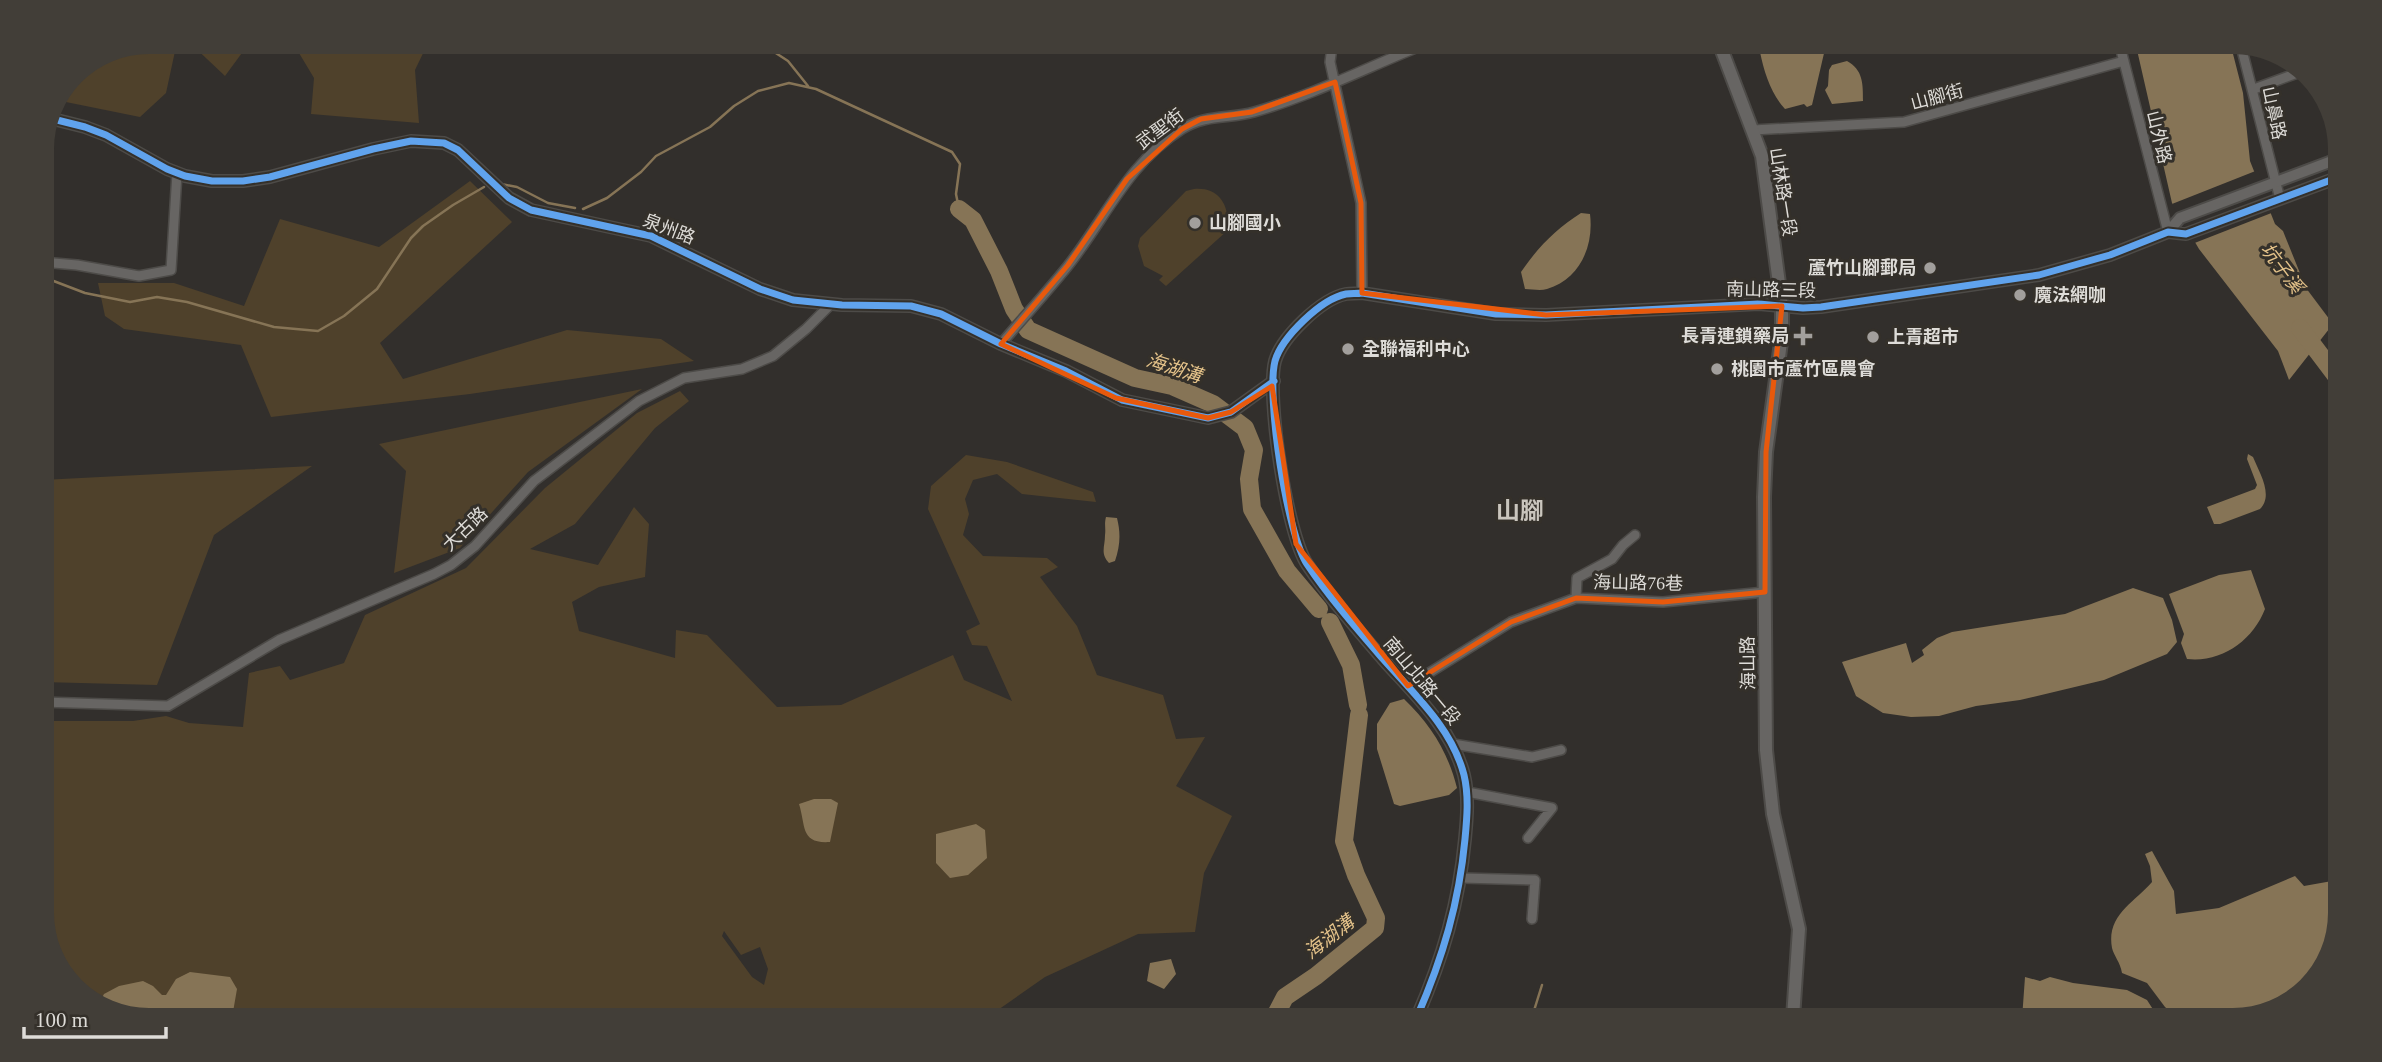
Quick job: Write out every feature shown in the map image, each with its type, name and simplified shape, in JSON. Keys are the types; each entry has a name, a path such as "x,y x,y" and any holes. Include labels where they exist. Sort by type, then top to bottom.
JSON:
{"main road":[{"name":"山林路一段","path":"1723,54 1764,165 1783,306"},
{"name":"海山路","path":"1783,306 1782,335 1766,452 1765,592 1768,762 1773,814 1799,929 1795,1008"}],"street":[{"path":"1331,54 1330,62 1361,203 1362,293"},
{"name":"武聖街","path":"1001,344 1068,265 1127,179 1145,158 1182,129 1201,119 1252,112 1401,54"},
{"name":"山外路","path":"2122,54 2168,232"},
{"name":"山鼻路","path":"2243,55 2280,199"},
{"name":"山腳街","path":"1753,130 1904,122 2124,61"},
{"path":"2253,89 2291,75"},
{"name":"泉州路","path":"59,120 106,135 177,173 212,181 243,181 295,172 346,156 411,141 444,143 464,156 509,198 531,210 651,236 760,289 793,300 921,308 941,314 1116,398 1208,418 1227,414 1274,381"},
{"name":"南山路三段","path":"2168,232 2180,218 2328,163"},
{"path":"54,263 139,276 171,270 177,173"},
{"name":"南山路三段","path":"1274,381 1275,363 1281,346 1310,315 1328,301 1345,294 1362,293 1496,314 1546,315 1759,304 1821,307 2039,275 2088,262 2168,232 2186,234 2328,181"},
{"name":"大古路","path":"54,702 168,706 279,640 451,565 475,546 534,481 639,401 684,379 742,369 773,356 831,304"},
{"name":"南山北路一段","path":"1274,381 1284,487 1296,544 1307,563 1376,651 1408,686 1453,744 1461,766 1467,792 1462,878 1446,942 1420,1008"},
{"path":"1576,598 1577,578 1612,559 1635,535"},
{"name":"海山路76巷","path":"1408,686 1511,622 1576,598 1663,602 1765,592"},
{"path":"1453,744 1532,757 1561,750"},
{"path":"1467,792 1552,808 1528,838"},
{"path":"1462,878 1535,880 1532,919"}],"highlighted area":[{"path":"1335,82 1361,203 1362,293 1546,315 1782,306 1766,452 1765,592 1663,602 1576,598 1511,622 1408,686 1296,544 1272,386 1231,412 1208,418 1116,398 1001,344 1068,265 1127,179 1182,129 1201,119 1252,112"}],"shaded area":[{"path":"150,54 174,54 166,93 140,117 67,102 87,78 119,59"},
{"path":"202,54 241,54 225,76"},
{"path":"300,54 423,54 415,70 419,123 311,114 314,78"},
{"path":"470,181 512,222 380,343 403,379 567,330 661,339 694,361 470,394 271,417 241,345 124,329 105,316 98,283 174,283 244,306 280,219 379,247"},
{"path":"1194,189 1214,193 1225,207 1228,221 1234,216 1238,221 1166,286 1159,280 1163,276 1144,266 1138,246 1140,238 1186,191"},
{"path":"642,389 528,472 460,548 394,573 406,471 379,444"},
{"path":"680,391 689,401 655,428 575,524 530,549 598,565 634,507 649,524 645,577 599,587 572,602 579,631 675,658 676,630 707,635 777,707 841,705 953,655 964,680 1012,701 987,646 972,645 966,631 980,624 928,509 931,486 966,455 1007,462 1093,492 1096,502 1022,494 997,474 973,480 965,499 969,514 963,535 983,556 1047,558 1058,567 1040,577 1077,626 1097,675 1163,695 1176,739 1205,737 1176,786 1232,816 1204,873 1195,932 1138,934 1045,977 1001,1008 150,1008 113,1000 87,984 64,955 54,919 54,721 133,721 166,716 189,723 243,727 249,673 280,666 290,680 344,663 365,615 466,568 545,488 637,413","holes":["724,931 741,955 760,947 768,969 764,985 752,977 722,936"]},
{"path":"312,466 214,535 157,685 54,682 54,479"}],"water":[{"path":"1761,54 1824,54 1812,105 1807,107 1804,104 1785,109 1766,75"},
{"path":"2138,54 2233,54 2243,93 2250,161 2275,224 2283,231 2306,288 2328,317 2328,330 2289,380 2278,351 2199,249 2172,203"},
{"path":"1847,61 1861,78 1863,101 1832,104 1825,90 1828,86 1829,70 1832,65"},
{"path":"1581,213 1590,214 1590,238 1576,269 1568,278 1547,289 1525,289 1521,272 1527,263 1563,225"},
{"path":"2248,454 2253,457 2264,483 2264,503 2260,509 2214,524 2207,507 2255,489 2257,485 2247,459"},
{"path":"1106,517 1117,518 1119,535 1115,561 1109,563 1104,553"},
{"path":"2251,570 2265,609 2253,630 2235,647 2224,653 2187,659 2181,643 2184,634 2169,594 2219,575"},
{"path":"2133,588 2163,598 2177,642 2167,654 2104,680 1939,716 1911,717 1883,713 1856,696 1842,662 1906,643 1912,663 1924,655 1922,650 1937,638 1952,632 2065,614"},
{"path":"1404,699 1437,740 1449,763 1457,788 1449,795 1400,806 1394,804 1377,749 1377,724 1390,703"},
{"path":"814,799 831,799 838,803 830,842 813,840 806,832 799,804"},
{"path":"976,824 985,830 987,858 968,875 950,878 936,863 936,834"},
{"path":"2152,851 2174,891 2176,914 2219,908 2295,876 2304,886 2328,882 2326,931 2312,965 2285,992 2263,1003 2232,1008 2166,1008 2147,983 2122,973 2112,948 2111,937 2117,918 2152,882 2145,854"},
{"path":"1171,959 1176,974 1164,989 1147,981 1150,963"},
{"path":"190,972 230,977 237,989 234,1008 150,1008 131,1006 103,996 119,986 143,981 166,995 176,979"},
{"path":"2025,977 2040,981 2050,977 2127,990 2147,1000 2152,1008 2023,1008"}],"pier":[{"path":"2258,170 2274,212 2192,244 2172,204"}],"waterway":[{"path":"777,54 788,61 808,86"},
{"path":"583,209 607,198 641,172 656,156 710,127 734,106 758,91 789,83 816,89 952,152 960,164 956,194 959,209"},
{"path":"501,184 517,187 548,203 575,208"},
{"path":"54,281 85,293 130,302 157,297 187,302 274,327 318,331 344,316 377,289 411,238 423,226 484,187"},
{"name":"海湖溝","path":"959,209 973,220 999,271 1014,309 1028,330 1135,378 1172,386 1213,404 1245,428 1254,450 1249,479 1252,509 1287,571 1319,609"},
{"name":"坑子溪","path":"2300,328 2328,365"},
{"name":"海湖溝","path":"1330,622 1351,665 1358,705"},
{"name":"海湖溝","path":"1279,1008 1285,997 1316,976 1375,928 1376,918 1344,841 1359,715"},
{"path":"1535,1008 1542,985"}],"cycle path":[{"path":"59,120 106,135 167,169 185,176 212,181 243,181 270,177 411,141 444,143 458,150 509,198 531,210 651,236 760,289 793,300 842,305 911,306 941,314 1001,344 1066,371 1122,400 1208,418 1231,412 1274,381"},
{"path":"1421,1008 1435,973 1454,908 1466,831 1466,783 1451,742 1441,727 1334,601 1307,564 1300,548 1292,525 1280,464 1273,379 1279,351 1304,320 1336,297 1362,293 1496,314 1546,315 1759,304 1821,307 2039,275 2110,255 2168,232 2186,234 2328,181"}],"place":[{"name":"山腳國小","path":"1195,223"},
{"name":"蘆竹山腳郵局","path":"1930,268"},
{"name":"魔法網咖","path":"2020,295"},
{"name":"長青連鎖藥局","path":"1803,336"},
{"name":"上青超市","path":"1873,337"},
{"name":"全聯福利中心","path":"1348,349"},
{"name":"桃園市蘆竹區農會","path":"1717,369"}],"district":[{"name":"山腳","path":"1520,511"}]}
